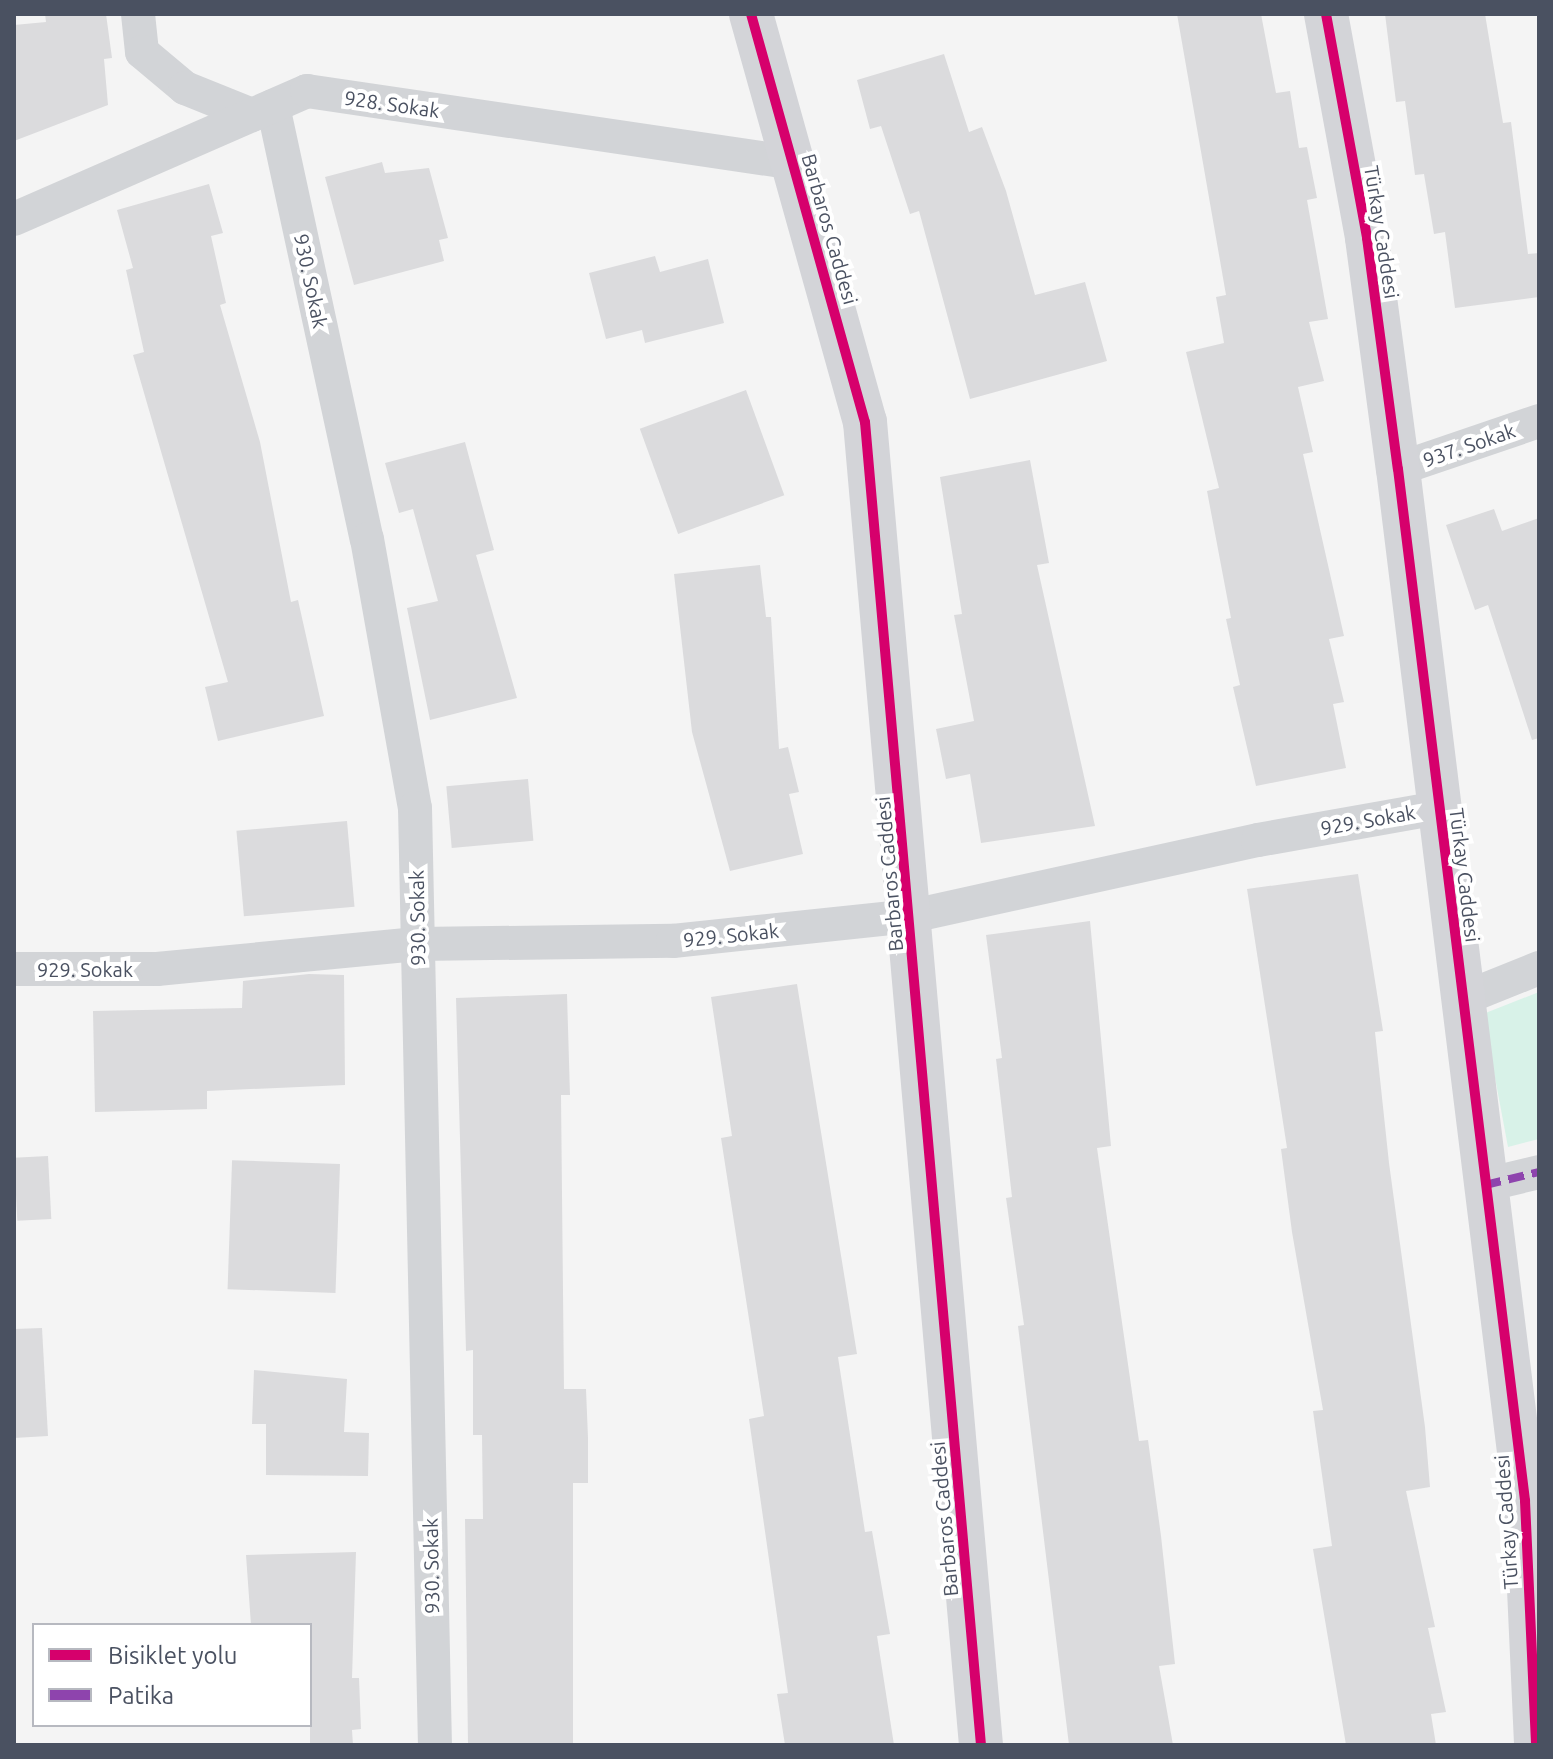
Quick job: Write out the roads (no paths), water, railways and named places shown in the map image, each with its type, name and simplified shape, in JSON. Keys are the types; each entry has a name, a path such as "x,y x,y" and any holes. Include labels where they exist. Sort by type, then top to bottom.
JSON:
{"street":[{"path":"138,14 142,52 185,88 263,110"},
{"name":"Barbaros Caddesi","path":"751,14 865,422 912,916 981,1745"},
{"name":"Türkay Caddesi","path":"1326,14 1367,238 1398,469 1525,1501 1536,1745"},
{"name":"928. Sokak","path":"14,219 307,91 793,163"},
{"name":"930. Sokak","path":"263,110 367,539 415,808 435,1745"},
{"name":"937. Sokak","path":"1398,469 1539,421"},
{"name":"929. Sokak","path":"14,969 157,969 417,944 673,941 912,916 1258,840 1438,808"},
{"path":"1462,999 1539,968"},
{"path":"1485,1185 1539,1172"}]}
